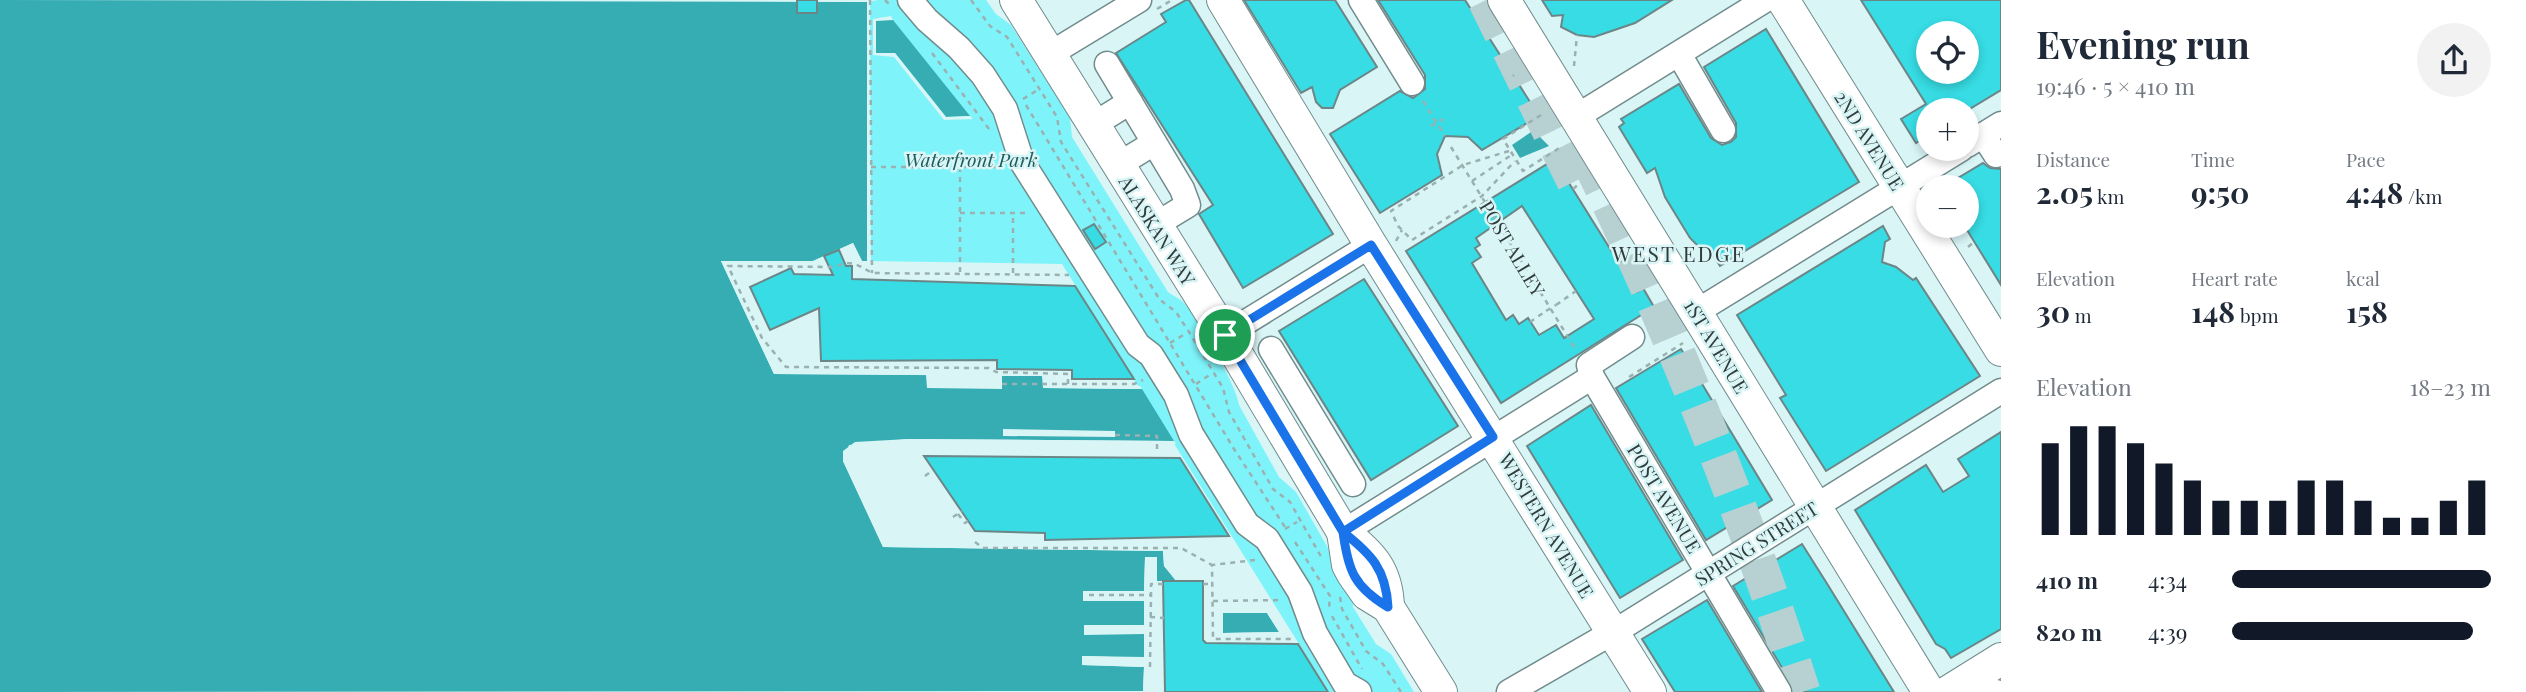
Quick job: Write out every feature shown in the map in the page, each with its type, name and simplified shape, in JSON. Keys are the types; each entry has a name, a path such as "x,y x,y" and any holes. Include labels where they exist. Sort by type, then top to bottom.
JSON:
{"main road":[{"name":"ALASKAN WAY","path":"1016,0 1259,390 1343,532 1369,552 1387,585 1388,607 1441,692"},
{"name":"WESTERN AVENUE","path":"1223,0 1386,235 1493,437 1650,692"},
{"name":"1ST AVENUE","path":"1504,0 1929,692"},
{"name":"2ND AVENUE","path":"1783,0 2001,350"},
{"path":"1956,687 2001,659"}],"street":[{"path":"1051,54 1139,0"},
{"path":"1361,0 1412,83"},
{"path":"1576,117 1765,0"},
{"path":"901,4 927,20 959,48 983,75 1005,109 1022,162 1138,345 1187,391 1200,448 1247,524 1267,539 1300,592 1315,633 1345,684 1363,685"},
{"path":"1679,54 1723,130"},
{"path":"1107,64 1188,205 1155,225"},
{"path":"1093,125 1130,102"},
{"path":"1118,165 1154,143"},
{"path":"1696,312 1941,161"},
{"path":"1225,335 1386,235"},
{"path":"1343,532 1592,377 1589,365 1632,337"},
{"path":"1271,349 1353,484"},
{"path":"1259,390 1285,373"},
{"name":"POST AVENUE","path":"1592,377 1779,692"},
{"name":"SPRING STREET","path":"1509,692 1612,632 2001,391"},
{"path":"1280,427 1308,410"},
{"path":"1956,687 1996,692"}],"path":[{"path":"870,0 872,273"},
{"path":"885,0 901,4"},
{"path":"971,0 990,26 1004,34 1013,48 1056,117 1061,142 1160,300 1176,312 1189,332 1223,388 1228,412 1273,489 1290,502 1327,568"},
{"path":"1574,68 1577,35"},
{"path":"930,51 984,123"},
{"path":"1412,83 1445,136"},
{"path":"1029,109 1167,337 1187,391 1220,423 1234,449 1324,585 1330,596 1327,608 1363,685"},
{"path":"1541,115 1503,139 1511,156 1523,171 1561,147"},
{"path":"1431,126 1443,119"},
{"name":"POST ALLEY","path":"1451,147 1575,349"},
{"path":"1508,151 1462,165 1429,185 1391,211 1398,226 1412,240 1482,197 1515,160"},
{"path":"1472,181 1511,156"},
{"path":"871,167 1014,167"},
{"path":"960,274 961,167"},
{"path":"1573,189 1579,184"},
{"path":"960,212 1032,213"},
{"path":"1013,213 1013,274"},
{"path":"1386,235 1396,220"},
{"path":"1386,235 1398,226"},
{"path":"1386,235 1402,230"},
{"path":"1968,247 1974,242"},
{"path":"1619,262 1624,260"},
{"path":"1068,384 1068,374 996,372 989,368 786,367 762,338 728,266 835,267 844,262 854,262 872,273 1079,275"},
{"path":"1530,322 1576,291"},
{"path":"1629,377 1683,343"},
{"path":"1002,384 1134,384 1143,380"},
{"path":"1115,435 1157,436 1157,449"},
{"path":"925,476 933,470"},
{"path":"953,517 960,513 965,523 968,521"},
{"path":"975,542 983,548 1181,548 1212,565 1234,560 1255,560"},
{"path":"1212,565 1213,639 1303,639"},
{"path":"1150,667 1151,584 1163,584"},
{"path":"1203,584 1213,584"},
{"path":"1340,591 1342,609 1366,651 1380,661 1401,692"},
{"path":"1089,595 1151,595"},
{"path":"1213,601 1280,601"},
{"path":"1150,617 1164,618"}],"green space":[{"name":"Waterfront Park","path":"986,0 996,14 1011,25 1070,118 1072,137 1168,292 1182,301 1206,335 1224,367 1239,405 1279,477 1296,492 1352,590 1353,607 1376,644 1391,654 1414,692 1329,692 1062,264 867,261 867,2"}],"shaded area":[{"path":"0,0 867,2 867,261 862,261 853,243 813,261 721,261 774,374 1043,376 1044,388 1142,389 1174,441 908,439 849,445 843,461 883,547 1163,551 1164,566 1177,581 1157,581 1157,557 1145,558 1144,591 1083,591 1083,601 1145,601 1144,625 1085,625 1084,634 1144,634 1144,658 1083,656 1082,665 1144,667 1143,691 0,692"},
{"path":"876,20 893,20 970,116 946,117 895,53 876,53"},
{"path":"1537,128 1540,137 1549,146 1520,158 1512,145"},
{"path":"1222,613 1267,613 1279,632 1222,633"}],"pier":[{"path":"650,0 870,1 871,263 860,264 851,248 813,265 726,264 776,370 1043,373 1047,384 1140,386 1142,389 1043,388 1042,376 1002,376 1002,389 927,388 926,375 774,374 721,261 813,261 853,243 862,261 867,261 867,2"},
{"path":"891,16 893,20 876,21 876,53 895,53 946,117 970,116 973,119 944,120 894,57 873,55 873,19"},
{"path":"1003,429 1115,431 1115,437 1003,436"},
{"path":"908,439 1174,441 1176,444 911,443 856,445 847,452 847,460 886,544 1165,548 1167,565 1180,579 1177,585 1155,584 1153,560 1148,561 1146,595 1086,594 1086,597 1148,599 1146,628 1087,631 1146,631 1147,660 1086,662 1146,664 1147,692 1082,692 1143,691 1144,667 1082,665 1082,656 1144,657 1144,634 1084,635 1084,625 1144,625 1144,601 1083,601 1083,591 1144,591 1145,557 1157,557 1157,581 1176,581 1164,566 1163,551 883,547 843,461 843,451 855,442"},
{"path":"1221,610 1268,610 1282,634 1221,636","holes":["1223,613 1267,613 1279,632 1223,633"]}],"building":[{"path":"797,0 817,0 817,13 797,13"},
{"path":"1189,0 1333,234 1243,288 1199,214 1213,205 1116,53 1166,22 1161,14"},
{"path":"1244,0 1335,0 1377,67 1340,90 1333,108 1322,108 1316,102 1312,87 1301,93"},
{"path":"1378,0 1465,0 1539,116 1482,150 1468,137 1445,136 1437,154 1442,175 1380,213 1330,134 1400,91 1413,98 1425,89 1425,75"},
{"path":"1542,0 1672,0 1635,23 1594,37 1577,35 1561,27 1563,15 1552,16"},
{"path":"1861,0 2001,0 2001,90 1979,103 1979,98 1922,98"},
{"path":"1766,29 1859,182 1720,266 1708,247 1702,250 1690,238 1665,197 1655,168 1647,173 1619,127 1624,123 1621,119 1679,84 1711,138 1722,145 1731,142 1736,137 1736,123 1704,67"},
{"path":"1916,110 1916,143 1901,119"},
{"path":"1560,156 1574,180 1569,183 1637,292 1643,288 1654,307 1501,403 1406,251","holes":["1522,206 1594,319 1564,338 1556,325 1539,335 1528,318 1519,324 1513,315 1506,320 1472,263 1481,257 1475,248 1480,245 1476,238"]},
{"path":"1983,163 1990,168 2001,169 2001,285 1972,238 1979,238 1979,175 1963,175"},
{"path":"1094,224 1106,242 1095,249 1083,230"},
{"path":"1883,226 1890,239 1885,242 1882,262 1896,267 1913,280 1916,278 1980,376 1826,471 1780,398 1786,395 1737,315"},
{"path":"839,250 846,266 852,266 852,279 1075,286 1134,379 1072,379 1072,370 997,369 997,360 821,361 819,308 770,330 750,287 791,268 794,274 833,275 824,256"},
{"path":"1364,279 1458,426 1371,480 1279,331"},
{"path":"1681,349 1772,500 1706,540 1616,388"},
{"path":"1591,405 1683,560 1620,598 1527,446"},
{"path":"2001,432 2001,629 1951,658 1945,649 1936,644 1855,510 1926,465 1943,492 1969,476 1958,459"},
{"path":"924,456 1180,458 1229,536 1045,540 1045,533 975,531"},
{"path":"1802,544 1894,692 1797,692 1733,586"},
{"path":"1163,581 1203,581 1203,640 1206,643 1298,644 1328,692 1165,692"},
{"path":"1707,600 1762,692 1675,692 1642,639"}],"tunnel":[{"path":"1486,0 1583,197"},
{"path":"1587,154 1618,219 1704,419 1756,555 1802,692"}],"district":[{"name":"WEST EDGE","path":"1679,253"}],"route":[{"path":"1225,335 1343,532 1369,552 1387,585 1388,607 1367,594 1353,574 1348,565 1343,532 1493,437 1371,245 1225,335"}]}
